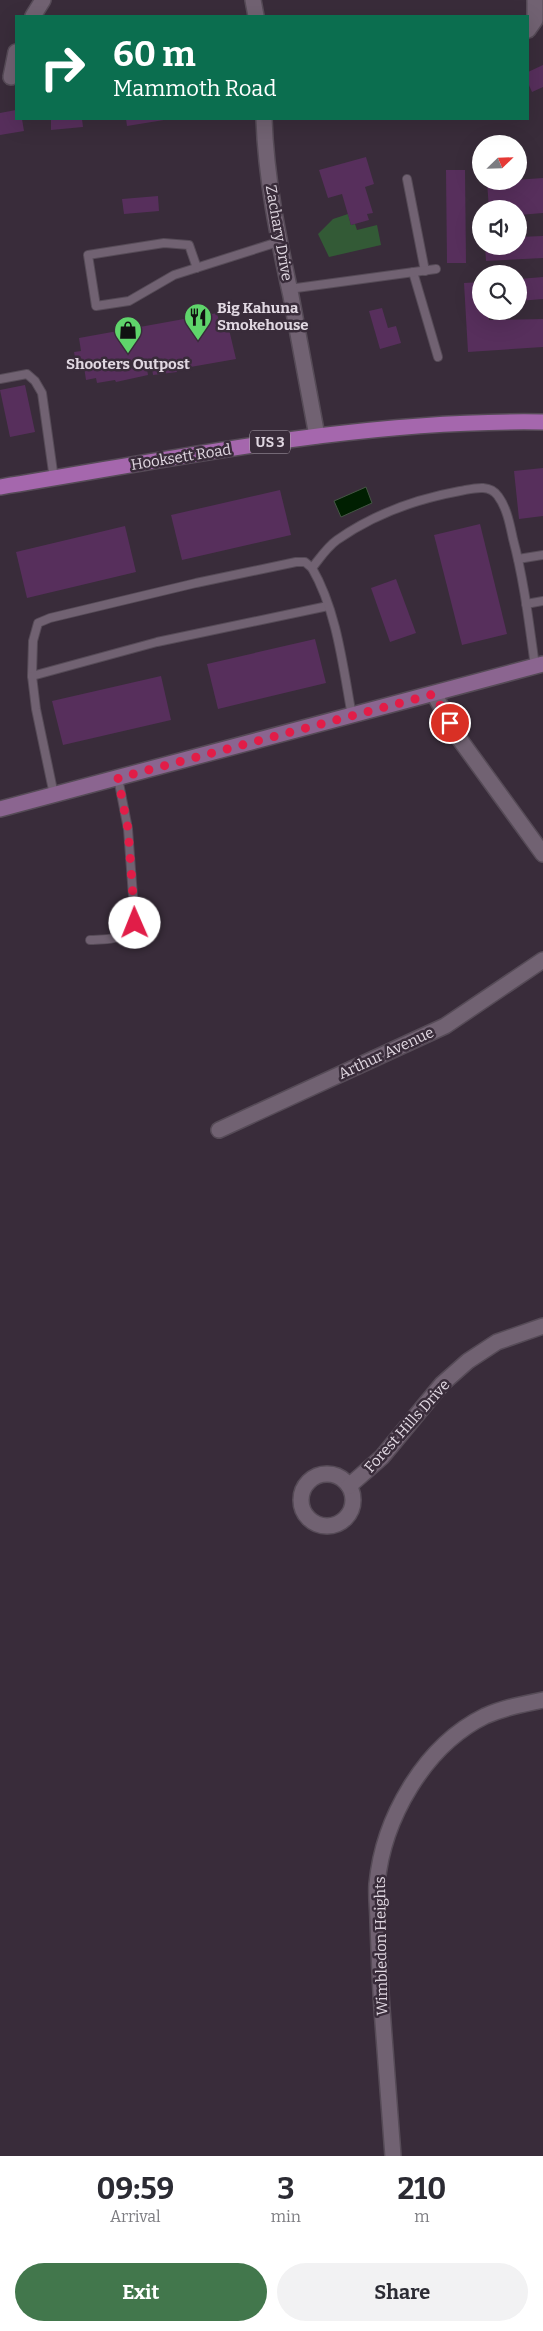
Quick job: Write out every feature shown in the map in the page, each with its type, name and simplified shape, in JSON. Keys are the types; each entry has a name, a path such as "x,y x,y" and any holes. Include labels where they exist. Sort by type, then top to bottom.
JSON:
{"main road":[{"name":"Hooksett Road","path":"0,487 317,436 442,424 543,422"},
{"path":"0,809 539,665"}],"street":[{"path":"34,15 43,0"},
{"path":"253,0 256,15"},
{"path":"529,29 535,20 535,0"},
{"path":"9,78 15,56"},
{"name":"Zachary Drive","path":"264,120 265,155 278,242 289,289 317,436"},
{"path":"434,694 458,737 543,854"},
{"name":"Arthur Avenue","path":"219,1130 445,1026 543,960"},
{"name":"Forest Hills Drive","path":"350,1486 378,1461 442,1384 468,1361 497,1342 543,1326"},
{"name":"Wimbledon Heights","path":"393,2156 379,1972 377,1885 383,1851 393,1818 410,1788 431,1760 455,1736 484,1717 517,1705 543,1700"}],"lane":[{"path":"407,178 425,270"},
{"path":"197,268 189,245 164,243 88,255 96,306 129,301 174,275 197,268 278,242"},
{"path":"289,289 436,269"},
{"path":"413,272 438,357"},
{"path":"0,379 28,374 42,393 54,479"},
{"path":"312,568 336,541 374,518 408,503 435,495 482,487 491,490 498,495 507,515 518,559 539,665"},
{"path":"518,559 543,555"},
{"path":"54,795 36,708 32,676 33,641 38,623 50,618 196,583 296,562 305,562 312,568 320,581 328,606 352,716"},
{"path":"526,604 543,601"},
{"path":"32,676 157,642 328,606"},
{"path":"90,940 113,939 127,934 135,923 128,829 118,778"}],"shaded area":[{"path":"348,214 351,225 355,224 357,230 377,225 381,245 329,257 318,234 333,219"},
{"path":"366,487 372,503 341,517 334,501"}],"building":[{"path":"543,65 543,87 532,92 529,85 529,72"},
{"path":"15,110 15,120 22,120 24,131 0,135 0,113"},
{"path":"51,120 82,120 83,127 51,130"},
{"path":"126,120 164,120 127,126"},
{"path":"366,157 374,184 365,187 373,213 367,214 369,220 351,225 342,194 328,198 319,170"},
{"path":"446,170 465,170 466,263 447,263"},
{"path":"543,178 543,213 527,214 527,200 488,200 488,190 528,190 528,179"},
{"path":"158,196 159,211 124,214 122,199"},
{"path":"543,236 543,258 486,261 486,255 527,255 527,237"},
{"path":"543,277 543,299 527,300 527,278"},
{"path":"464,283 472,283 472,320 543,319 543,347 468,352"},
{"path":"382,308 388,328 396,326 401,343 380,349 369,311"},
{"path":"217,313 219,322 227,321 236,359 179,369 179,364 175,364 177,372 153,375 152,368 147,369 148,375 116,382 115,380 97,383 96,378 86,380 84,367 77,368 74,352 81,351 79,338"},
{"path":"25,385 35,432 10,437 0,390"},
{"path":"543,468 543,516 519,519 514,471"},
{"path":"280,490 291,535 182,560 171,515"},
{"path":"480,524 507,634 462,645 434,535"},
{"path":"125,526 136,572 27,598 16,552"},
{"path":"396,579 416,633 390,642 371,588"},
{"path":"315,639 326,683 218,709 207,664"},
{"path":"161,676 171,720 63,745 52,701"}],"place":[{"name":"Big Kahuna Smokehouse","path":"198,341"},
{"name":"Shooters Outpost","path":"128,354"}],"route":[{"path":"135,923 128,829 118,778 434,694 450,723"}]}
